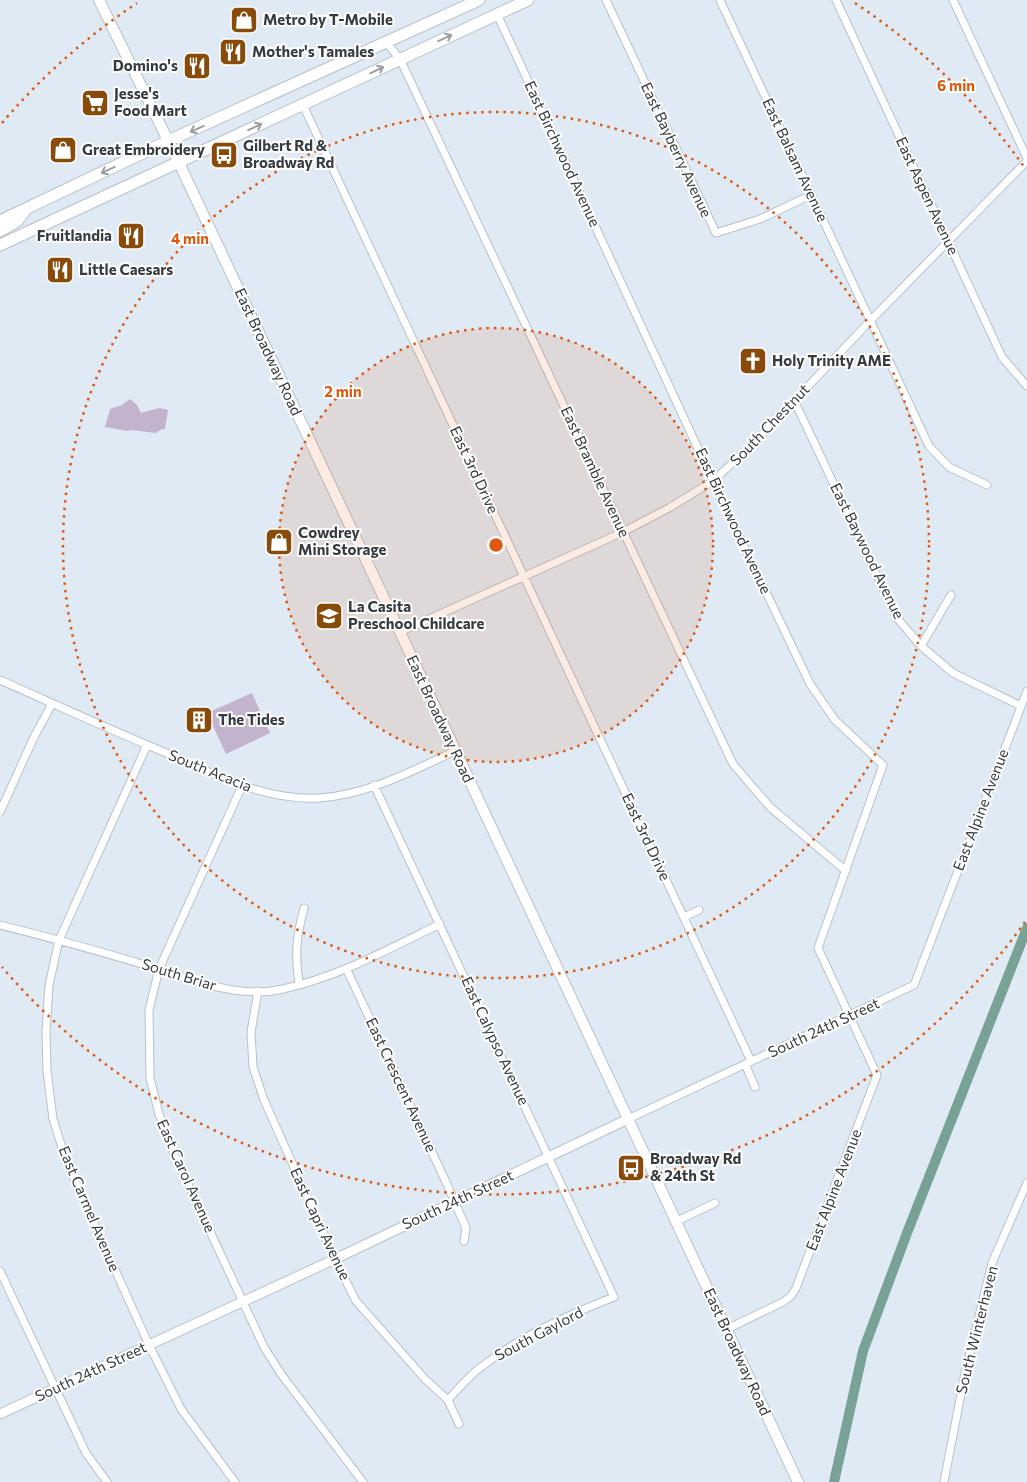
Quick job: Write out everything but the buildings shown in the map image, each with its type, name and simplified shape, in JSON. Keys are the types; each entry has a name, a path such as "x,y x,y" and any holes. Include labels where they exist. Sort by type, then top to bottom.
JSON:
{"main road":[{"name":"East Broadway Road","path":"100,0 179,162 798,1482"},
{"path":"0,245 528,0"},
{"path":"0,221 168,141 471,2"},
{"path":"0,231 17,221 27,208"}],"street":[{"name":"East Bayberry Avenue","path":"606,0 716,234 760,218 811,195"},
{"name":"East Balsam Avenue","path":"720,0 930,446 949,467 988,485"},
{"name":"East Aspen Avenue","path":"836,0 1002,357 1027,386"},
{"path":"953,0 1027,160"},
{"name":"East Birchwood Avenue","path":"497,14 810,684 835,720 883,765 818,948 849,1017"},
{"name":"East Bramble Avenue","path":"386,42 400,59 733,764 770,808 846,871"},
{"name":"East 3rd Drive","path":"303,105 684,917 748,1063 755,1087"},
{"name":"South Chestnut","path":"400,632 623,532 669,508 714,481 754,443 1027,160"},
{"name":"East Baywood Avenue","path":"794,400 897,618 921,646 953,673 1021,706"},
{"path":"921,646 951,595"},
{"name":"South Acacia","path":"0,680 242,786 297,798 318,798 352,793 401,776 455,751"},
{"name":"East Alpine Avenue","path":"914,985 1027,691"},
{"path":"0,812 34,737 52,704"},
{"name":"East Carmel Avenue","path":"147,745 59,940 49,985 46,1032 47,1071 53,1119 67,1164 149,1345 181,1408 235,1482"},
{"name":"East Carol Avenue","path":"242,786 159,969 149,1010 150,1078 159,1114 173,1152 264,1347 363,1482"},
{"name":"East Calypso Avenue","path":"374,786 550,1157 614,1297"},
{"path":"299,984 296,961 297,934 304,908"},
{"path":"684,917 699,910"},
{"name":"South Briar","path":"0,925 59,940 221,989 258,991 282,990 347,970 440,924"},
{"name":"East Crescent Avenue","path":"347,970 455,1201 466,1228 464,1241"},
{"name":"South 24th Street","path":"0,1414 335,1259 914,985"},
{"name":"East Capri Avenue","path":"258,991 251,1032 253,1067 264,1100 335,1259 356,1300 425,1379 448,1400 458,1424"},
{"name":"East Alpine Avenue","path":"727,1329 783,1302 791,1296 800,1279 877,1075 849,1017"},
{"name":"South Winterhaven","path":"944,1482 964,1373 992,1263 1027,1183"},
{"path":"677,1221 715,1203"},
{"path":"0,1271 86,1453 107,1482"},
{"name":"South Gaylord","path":"448,1400 479,1368 510,1346 577,1312 614,1297"}],"shaded area":[{"path":"130,399 137,405 141,413 159,408 168,410 165,429 156,433 105,427 110,409 122,405"},
{"path":"252,693 270,733 226,754 207,713"}],"waterway":[{"path":"834,1482 863,1351 907,1233 1027,928"}],"place":[{"name":"Metro by T-Mobile","path":"244,20"},
{"name":"Mother's Tamales","path":"233,52"},
{"name":"Domino's","path":"197,66"},
{"name":"Jesse's Food Mart","path":"95,103"},
{"name":"Great Embroidery","path":"63,150"},
{"name":"Gilbert Rd & Broadway Rd","path":"224,155"},
{"name":"Fruitlandia","path":"131,236"},
{"name":"Little Caesars","path":"60,270"},
{"name":"Holy Trinity AME","path":"753,361"},
{"name":"Cowdrey Mini Storage","path":"279,542"},
{"name":"La Casita Preschool Childcare","path":"329,616"},
{"name":"The Tides","path":"199,720"},
{"name":"Broadway Rd & 24th St","path":"631,1168"}]}
